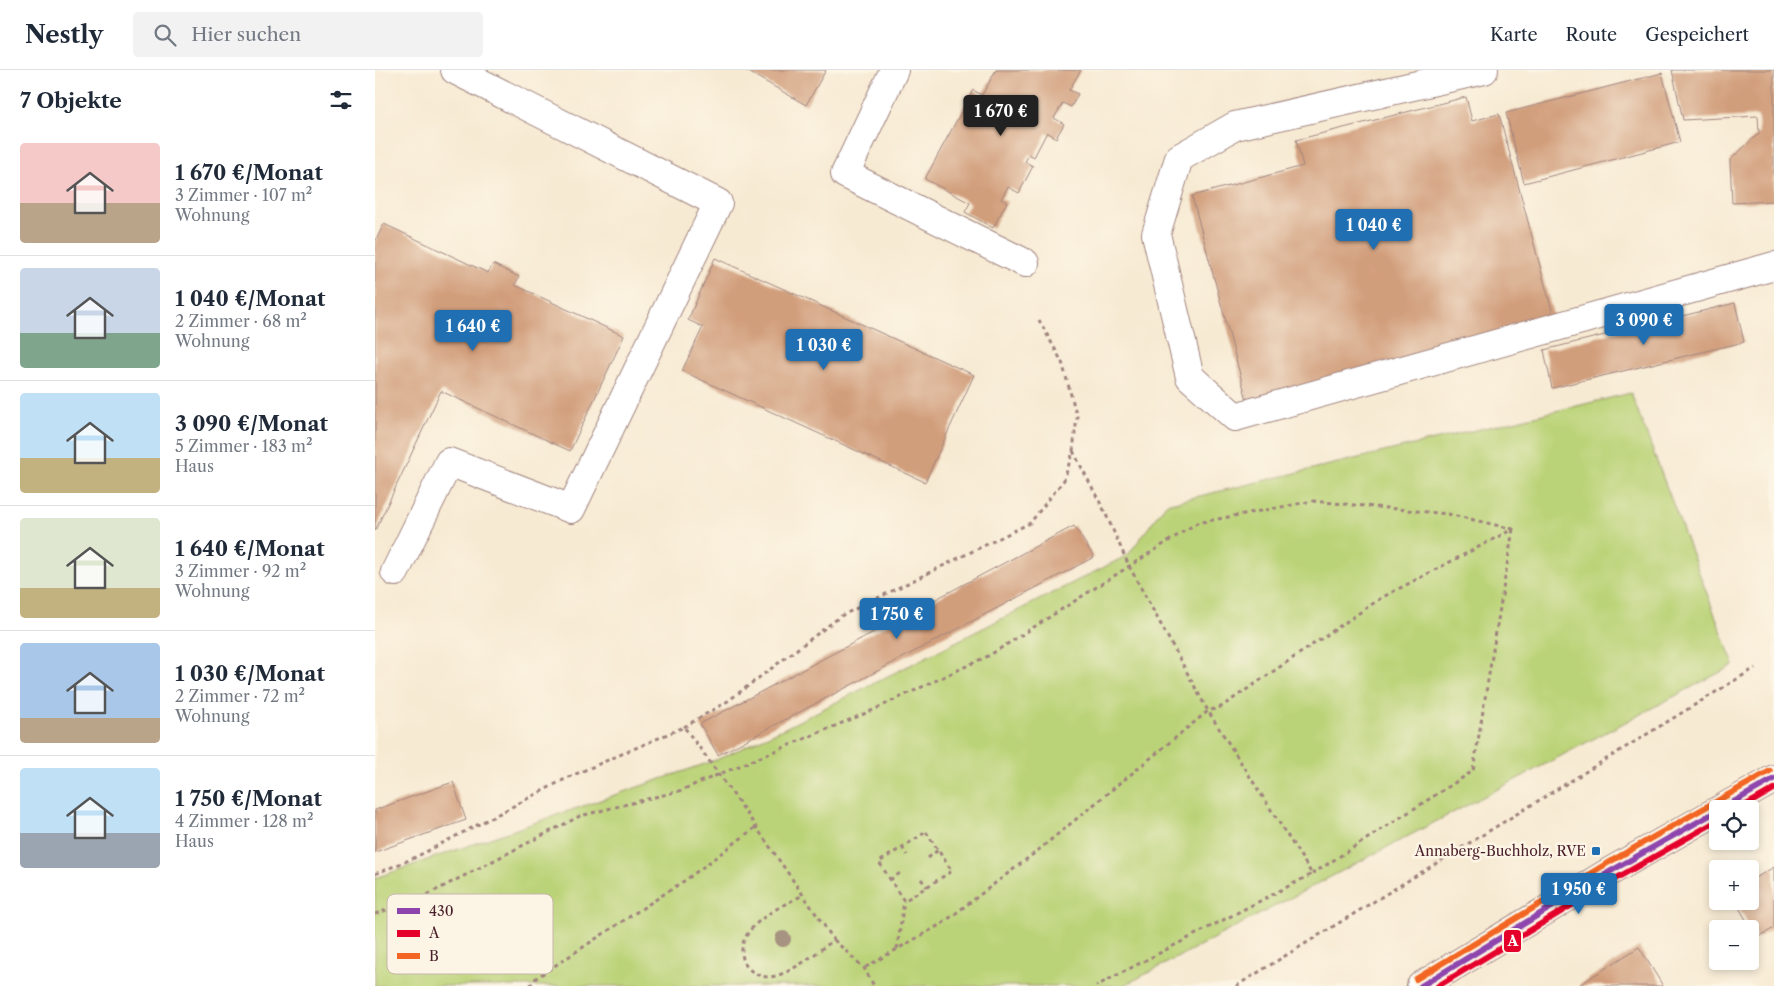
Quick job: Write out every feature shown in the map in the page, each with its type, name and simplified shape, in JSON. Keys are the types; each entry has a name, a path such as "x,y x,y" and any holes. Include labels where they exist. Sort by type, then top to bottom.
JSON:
{"street":[{"path":"395,572 449,462 571,509 718,203 455,70"},
{"path":"894,70 845,174 1025,263"},
{"path":"1484,70 1235,126 1179,158 1156,234 1190,377 1235,417 1774,266"},
{"path":"1737,800 1774,779"},
{"path":"1421,986 1611,871 1709,816"}],"path":[{"path":"375,874 414,858 569,777 684,727 728,700 841,616 1030,524 1064,480 1073,451 1077,417 1062,362 1039,320"},
{"path":"1073,451 1104,510 1129,566 1207,711 1312,874"},
{"path":"429,894 580,816 679,791 871,711 990,655 1197,523 1313,501 1448,514 1513,529"},
{"path":"864,968 943,924 1036,852 1207,711 1221,707 1381,598 1513,529"},
{"path":"1096,986 1312,874 1473,771 1513,529"},
{"path":"1236,986 1755,668"},
{"path":"684,727 719,774 834,940 864,968 874,986"},
{"path":"553,967 687,879 756,828"},
{"path":"897,949 904,901 879,862 926,832 951,871 904,901"},
{"path":"901,847 907,855"},
{"path":"928,858 938,850"},
{"path":"890,880 900,873"},
{"path":"921,879 927,887"},
{"path":"803,895 779,908 757,923 751,930 744,939 742,953 746,966 756,974 768,977 781,974 806,960 834,940"},
{"path":"375,914 387,910"},
{"path":"530,986 542,974"}],"green space":[{"path":"1631,393 1734,665 1123,986 375,986 375,878 716,760 785,728 1128,555 1166,504"}],"building":[{"path":"745,70 826,70 806,105"},
{"path":"996,70 1081,70 1069,90 1078,94 1071,107 1063,103 1054,118 1064,124 1056,138 1047,132 1034,157 1029,154 1025,162 1033,166 1019,193 1008,187 1001,199 1007,202 993,228 965,212 970,203 925,179 973,90 982,95"},
{"path":"1672,70 1774,70 1774,201 1732,203 1730,160 1759,133 1758,116 1683,120"},
{"path":"1662,73 1680,142 1524,183 1506,113"},
{"path":"1466,97 1472,121 1499,114 1555,322 1248,404 1192,196 1303,166 1296,140"},
{"path":"384,224 488,273 493,264 519,277 515,285 624,336 570,451 441,391 375,531 375,242"},
{"path":"715,258 974,375 925,482 682,371 703,327 688,320"},
{"path":"1735,303 1744,342 1552,388 1544,350"},
{"path":"1074,526 1094,557 718,755 700,724"},
{"path":"453,782 466,820 375,852 375,810"},
{"path":"1774,867 1774,928 1759,937 1759,920 1746,920 1740,910 1759,910 1759,876"},
{"path":"1639,947 1663,986 1579,985"}],"transit line":[{"name":"B","path":"1719,800 1770,771"},
{"name":"430","path":"1737,800 1774,779"},
{"name":"A","path":"1755,800 1774,789"},
{"name":"B","path":"1416,979 1606,864 1709,805"},
{"name":"430","path":"1421,986 1611,871 1709,816"},
{"name":"A","path":"1438,986 1615,879 1709,826"}],"place":[{"name":"Annaberg-Buchholz, RVE","path":"1596,851"}]}
